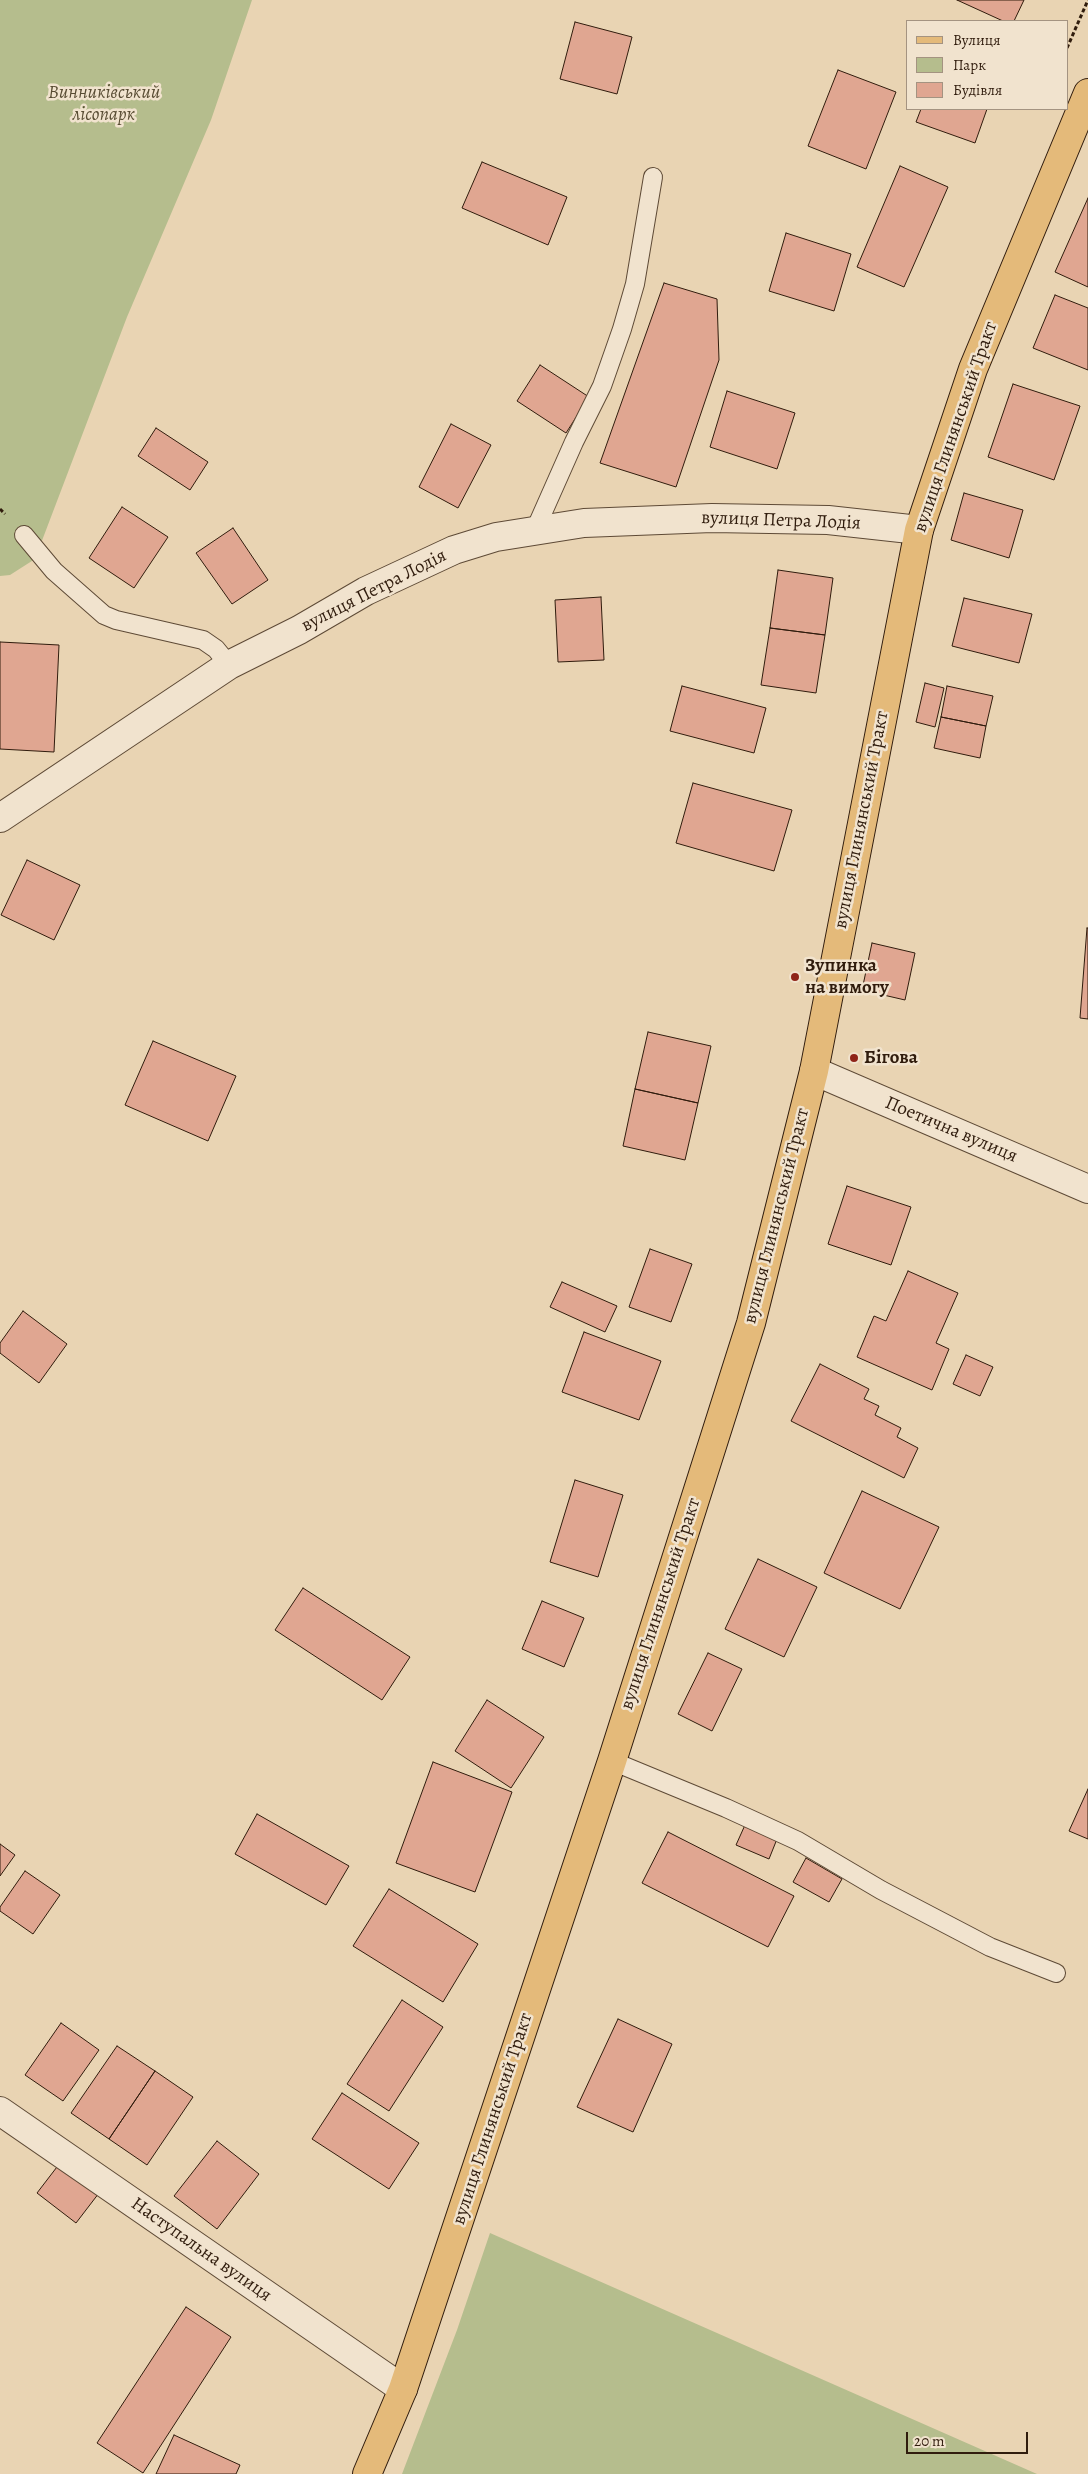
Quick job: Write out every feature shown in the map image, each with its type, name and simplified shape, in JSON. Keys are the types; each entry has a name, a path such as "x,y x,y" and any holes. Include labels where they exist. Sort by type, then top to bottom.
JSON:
{"main road":[{"name":"вулиця Глинянський Тракт","path":"367,2474 402,2389 612,1761 751,1323 814,1071 919,530 973,368 1088,93"}],"street":[{"name":"вулиця Петра Лодія","path":"0,818 229,665 299,630 366,591 454,550 496,537 584,523 712,518 828,520 919,530"},
{"name":"Поетична вулиця","path":"814,1071 1088,1189"},
{"name":"Наступальна вулиця","path":"0,2110 402,2389"}],"lane":[{"path":"535,530 574,442 602,386 622,330 635,284 653,177"},
{"path":"24,535 53,569 104,615 116,620 203,640 216,649 229,665"},
{"path":"612,1761 726,1808 798,1841 881,1890 990,1947 1056,1973"}],"path":[{"path":"1068,46 1088,0"}],"green space":[{"name":"Винниківський лісопарк","path":"0,0 252,0 211,120 127,317 35,559 10,575 0,576"},
{"path":"490,2233 1037,2474 402,2474 457,2330"}],"building":[{"path":"957,0 1024,0 1014,20 1001,20"},
{"path":"575,22 632,37 617,94 560,79"},
{"path":"838,70 896,92 866,169 808,146"},
{"path":"921,110 987,110 975,143 916,122"},
{"path":"482,162 567,197 548,245 462,208"},
{"path":"900,166 948,187 904,287 857,267"},
{"path":"1088,198 1088,287 1055,272"},
{"path":"786,233 851,254 834,311 769,291"},
{"path":"664,283 717,299 719,360 676,487 600,463"},
{"path":"1055,295 1088,308 1088,370 1033,348"},
{"path":"540,365 589,397 566,433 517,401"},
{"path":"1013,384 1080,406 1054,480 988,457"},
{"path":"727,391 795,413 777,469 710,447"},
{"path":"451,424 491,445 458,508 419,487"},
{"path":"156,428 208,462 190,490 138,456"},
{"path":"964,493 1023,510 1009,558 951,540"},
{"path":"122,507 168,537 134,588 89,558"},
{"path":"233,528 268,580 232,604 196,553"},
{"path":"778,570 833,578 825,635 770,628"},
{"path":"601,597 604,660 558,662 555,600"},
{"path":"964,598 1032,614 1019,663 952,646"},
{"path":"770,628 825,635 816,693 761,685"},
{"path":"0,642 59,645 54,752 0,749"},
{"path":"925,683 944,688 935,727 916,722"},
{"path":"682,686 766,708 754,753 670,731"},
{"path":"947,686 993,696 986,726 941,717"},
{"path":"941,717 986,726 980,758 934,748"},
{"path":"693,783 792,810 774,871 676,843"},
{"path":"27,860 80,885 54,940 1,915"},
{"path":"1088,928 1088,1019 1080,1018"},
{"path":"872,943 915,953 905,1000 862,990"},
{"path":"648,1032 711,1046 698,1103 635,1089"},
{"path":"153,1041 236,1076 208,1141 125,1105"},
{"path":"635,1089 698,1103 685,1160 623,1146"},
{"path":"847,1186 911,1207 891,1265 828,1244"},
{"path":"650,1249 692,1264 671,1322 629,1307"},
{"path":"908,1271 958,1293 936,1343 949,1349 932,1390 857,1357 874,1316 886,1321"},
{"path":"562,1282 617,1306 605,1332 550,1307"},
{"path":"23,1311 67,1344 39,1383 0,1353 0,1343"},
{"path":"584,1332 661,1361 639,1420 562,1392"},
{"path":"966,1355 993,1367 980,1396 953,1384"},
{"path":"820,1364 869,1389 864,1399 879,1406 875,1415 901,1428 897,1437 918,1448 904,1478 791,1421"},
{"path":"575,1480 623,1495 598,1577 550,1562"},
{"path":"862,1491 939,1527 900,1609 824,1573"},
{"path":"758,1559 817,1587 784,1657 725,1629"},
{"path":"303,1588 410,1657 382,1700 275,1630"},
{"path":"542,1601 584,1618 564,1667 522,1649"},
{"path":"708,1653 742,1669 712,1731 678,1714"},
{"path":"487,1700 544,1737 511,1788 455,1751"},
{"path":"433,1762 512,1792 475,1892 396,1863"},
{"path":"1088,1789 1088,1839 1069,1831"},
{"path":"257,1814 349,1866 326,1905 235,1854"},
{"path":"745,1825 777,1839 769,1859 736,1845"},
{"path":"668,1832 794,1896 768,1947 642,1883"},
{"path":"0,1844 15,1855 0,1876"},
{"path":"806,1858 842,1879 829,1902 793,1882"},
{"path":"25,1871 60,1895 33,1934 0,1911 0,1907"},
{"path":"389,1889 478,1944 443,2002 353,1946"},
{"path":"402,2000 443,2027 389,2111 347,2084"},
{"path":"618,2019 672,2044 633,2132 577,2107"},
{"path":"61,2023 99,2050 63,2101 25,2075"},
{"path":"117,2046 155,2071 109,2139 71,2113"},
{"path":"155,2071 193,2097 147,2165 109,2139"},
{"path":"342,2093 419,2143 389,2189 312,2139"},
{"path":"217,2141 259,2174 217,2229 174,2196"},
{"path":"60,2163 99,2193 76,2223 37,2193"},
{"path":"186,2307 231,2337 143,2473 97,2443"},
{"path":"174,2435 240,2465 236,2474 156,2474"}],"place":[{"name":"Зупинка на вимогу","path":"795,977"},
{"name":"Бігова","path":"854,1058"}]}
